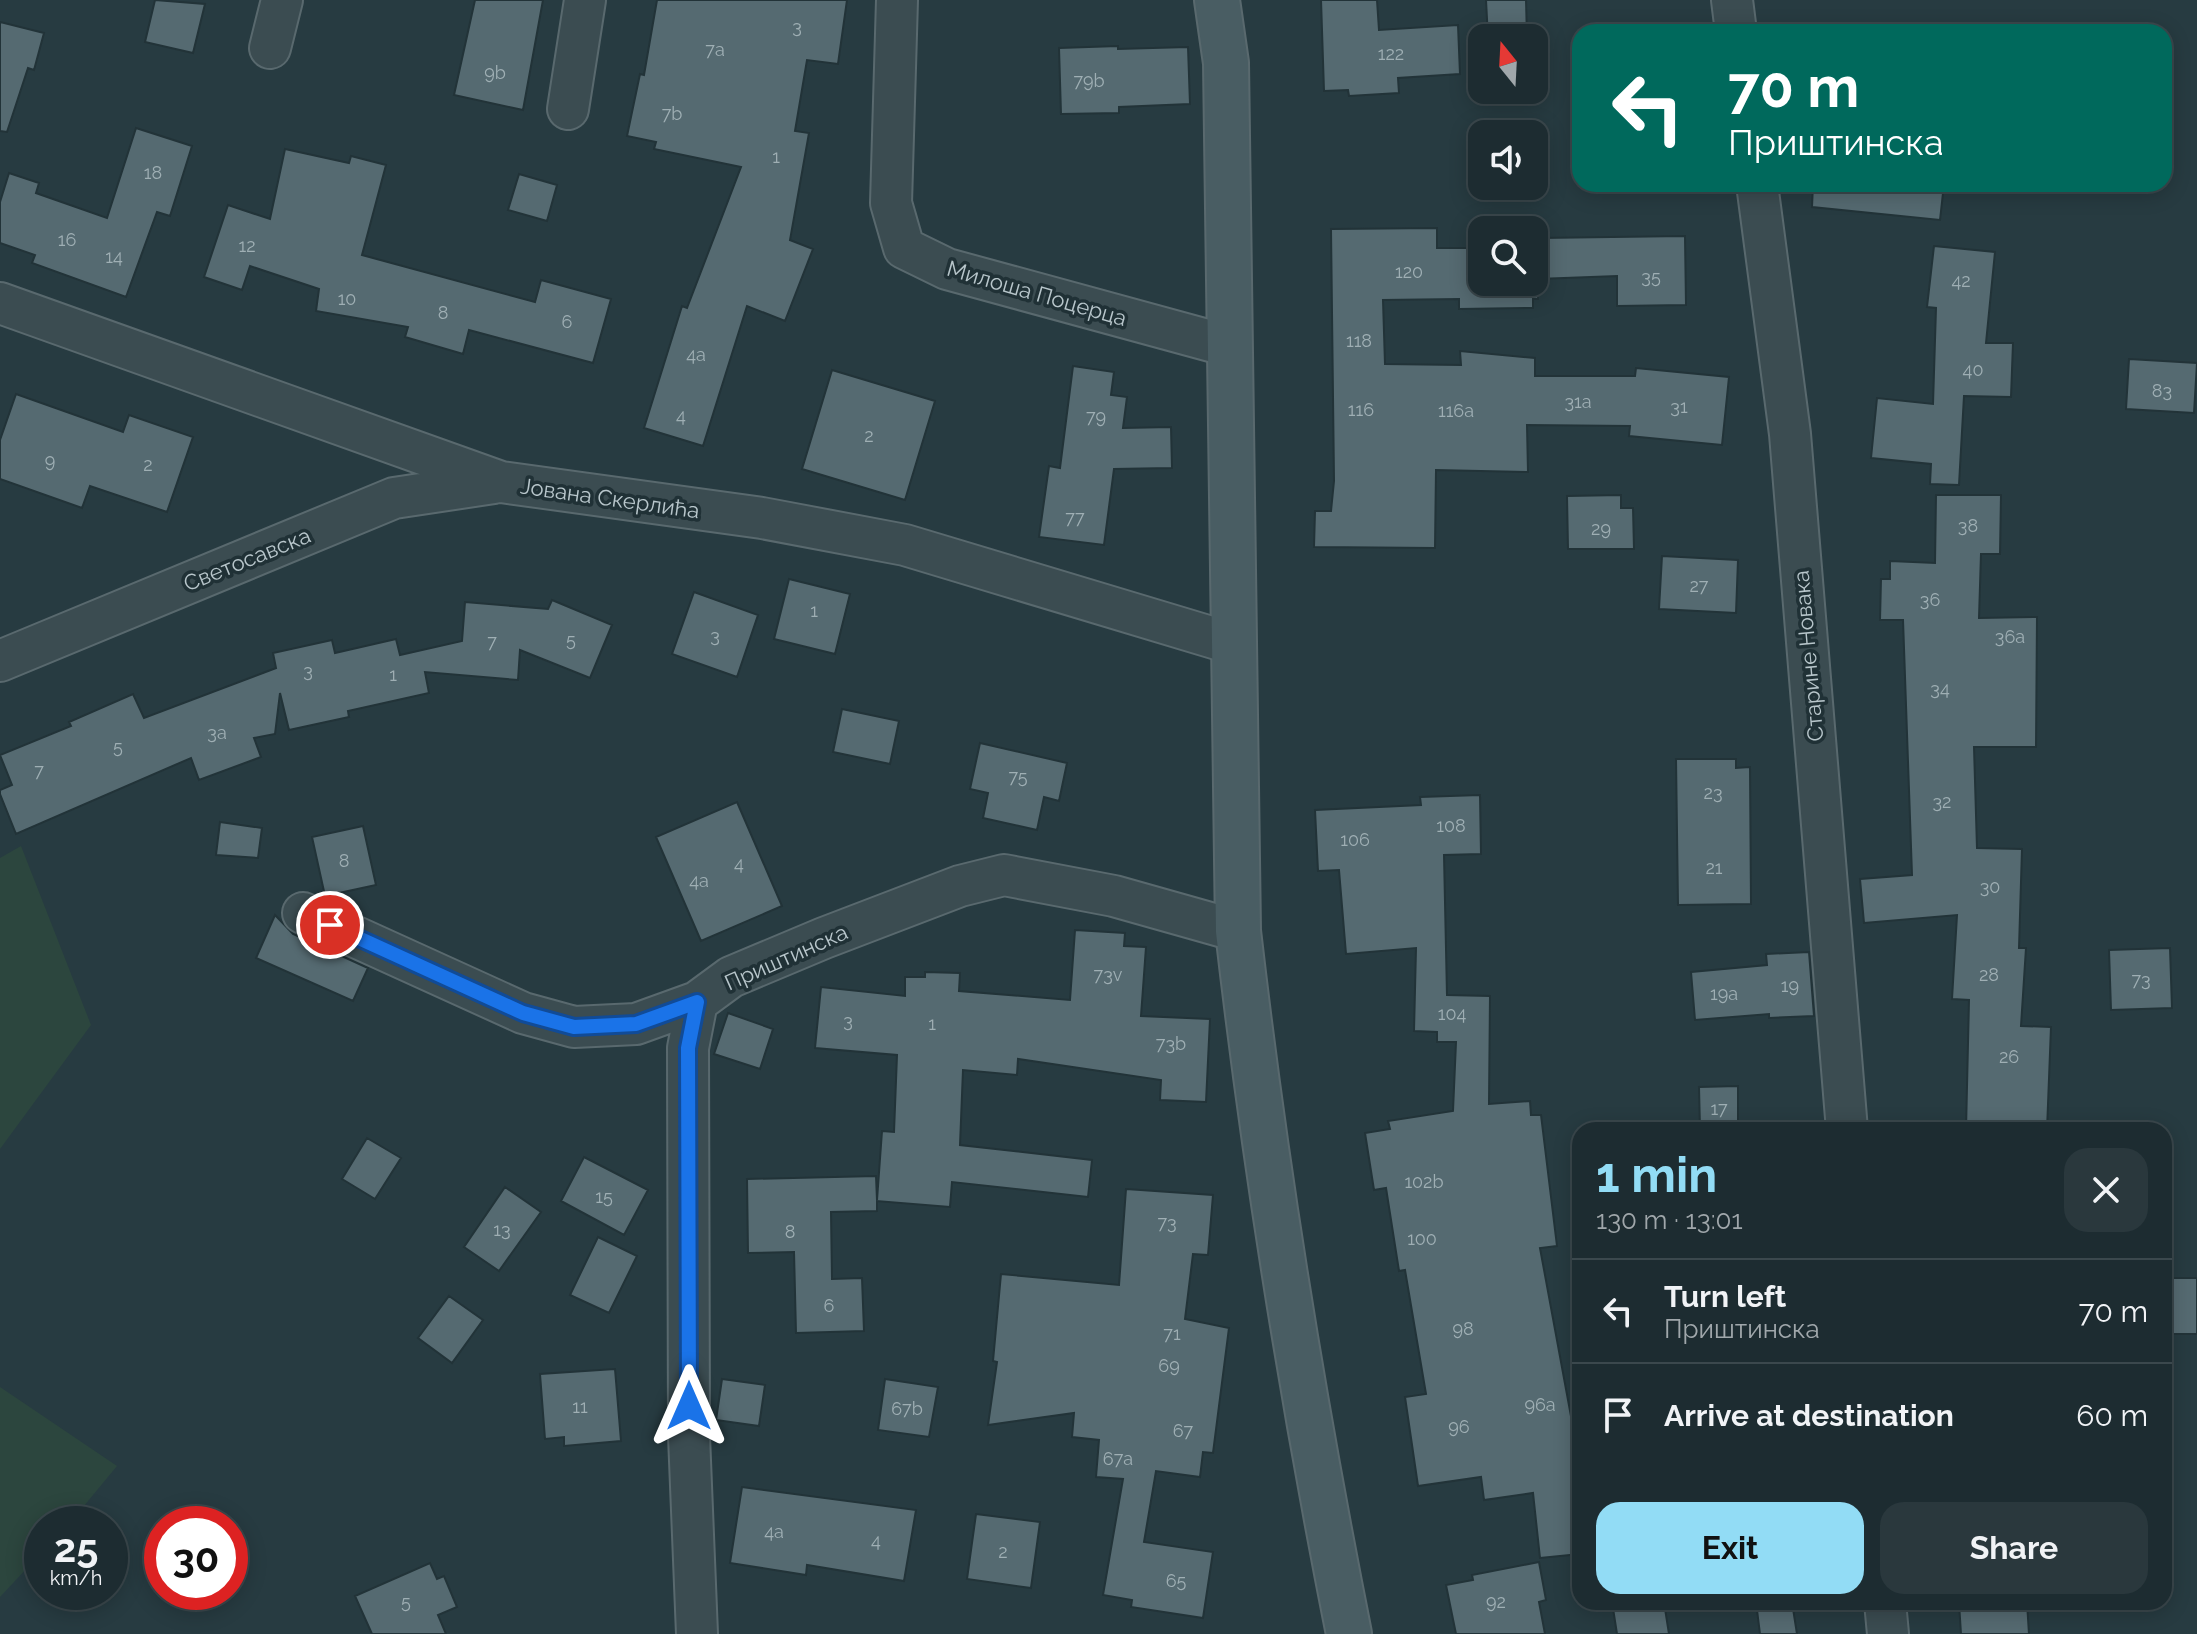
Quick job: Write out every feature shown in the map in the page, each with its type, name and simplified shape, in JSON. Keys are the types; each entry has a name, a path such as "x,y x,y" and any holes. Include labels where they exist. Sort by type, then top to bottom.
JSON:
{"main road":[{"path":"1217,0 1226,63 1238,931 1253,1059 1328,1530 1349,1634"}],"street":[{"path":"270,48 282,0"},
{"path":"568,109 585,0"},
{"name":"Милоша Поцерца","path":"897,0 891,203 904,248 947,269 1229,346"},
{"path":"1732,0 1735,24"},
{"name":"Старине Новака","path":"1758,192 1790,434 1846,1122"},
{"name":"Јована Скерлића","path":"0,303 501,482 762,518 905,545 1234,644"},
{"name":"Светосавска","path":"0,661 394,498 501,482"},
{"name":"Приштинска","path":"303,913 523,1013 574,1027 636,1024 697,1002 731,977 811,943 960,886 1004,875 1114,896 1238,931"},
{"path":"697,1002 688,1048 689,1436 706,1634"},
{"path":"1886,1610 1888,1634"}],"green space":[{"path":"21,846 91,1025 0,1149 0,858"},
{"path":"0,1387 117,1466 84,1506 24,1506 24,1571 0,1597"}],"building":[{"path":"155,0 205,4 193,53 145,42"},
{"path":"475,0 543,0 523,110 454,95"},
{"path":"657,0 847,0 838,64 807,60 795,131 809,133 790,240 813,249 785,321 747,306 703,446 644,428 682,306 687,308 741,167 654,149 656,142 627,136 640,74 644,75"},
{"path":"1321,0 1377,0 1379,30 1458,25 1460,74 1398,78 1399,93 1349,96 1348,90 1324,91"},
{"path":"1486,0 1526,0 1527,24 1487,24"},
{"path":"0,22 44,33 34,70 28,68 7,132 0,131"},
{"path":"1118,46 1118,49 1188,47 1190,104 1119,107 1119,113 1061,114 1059,48"},
{"path":"136,128 192,146 170,216 157,212 126,297 32,263 35,255 0,243 0,202 9,173 39,183 36,193 107,218"},
{"path":"285,149 349,163 351,156 386,165 362,255 535,302 541,280 611,299 593,363 469,330 463,354 405,337 408,327 316,311 319,289 250,266 242,290 204,277 228,205 270,219"},
{"path":"519,174 557,185 547,221 508,210"},
{"path":"1813,192 1943,192 1940,220 1812,207"},
{"path":"1437,228 1437,248 1468,248 1468,296 1538,296 1538,299 1533,299 1533,308 1459,309 1459,299 1383,300 1385,364 1461,365 1460,351 1535,358 1535,376 1635,376 1636,368 1729,377 1722,445 1629,436 1630,426 1527,425 1528,472 1436,470 1435,548 1314,547 1315,511 1331,511 1334,481 1331,229"},
{"path":"1685,236 1686,305 1617,306 1617,276 1548,279 1548,238"},
{"path":"1934,246 1995,252 1986,343 2013,343 2011,397 1964,396 1959,485 1930,484 1931,464 1871,458 1877,398 1933,404 1936,308 1927,307"},
{"path":"2129,359 2197,363 2194,413 2126,409"},
{"path":"1073,366 1114,372 1111,395 1127,397 1123,428 1171,427 1172,468 1114,469 1104,545 1039,537 1049,466 1060,468"},
{"path":"832,370 935,401 905,500 802,469"},
{"path":"16,394 123,432 129,415 193,437 167,512 90,486 82,508 0,479 0,440"},
{"path":"1621,495 1621,508 1633,508 1634,549 1568,549 1567,496"},
{"path":"1936,495 2001,495 2000,554 1981,554 1979,618 2037,617 2036,747 1974,747 1977,848 2022,849 2019,948 2026,948 2021,1026 2051,1027 2047,1122 1966,1122 1969,1000 1952,999 1957,915 1864,923 1860,879 1912,875 1903,620 1880,620 1881,579 1890,579 1890,561 1935,563"},
{"path":"1662,556 1738,560 1736,613 1659,609"},
{"path":"789,579 850,594 835,654 774,639"},
{"path":"694,592 758,615 737,677 672,654"},
{"path":"552,600 612,625 590,678 520,650 518,680 425,672 429,693 348,711 349,717 289,730 280,693 275,734 254,738 261,757 199,780 191,758 16,834 0,794 0,790 12,785 0,755 71,726 69,722 133,694 144,718 276,668 273,653 332,640 335,653 396,639 400,655 462,641 465,602 548,609"},
{"path":"842,709 899,721 890,764 833,752"},
{"path":"980,743 1067,763 1059,801 1044,797 1037,830 983,818 988,793 970,789"},
{"path":"1676,759 1736,759 1736,768 1750,767 1751,904 1678,905"},
{"path":"1480,795 1481,854 1444,855 1447,995 1490,996 1489,1104 1530,1101 1531,1115 1541,1115 1557,1246 1540,1248 1572,1422 1572,1555 1540,1558 1533,1493 1484,1500 1481,1477 1418,1486 1405,1397 1426,1394 1405,1270 1399,1271 1386,1188 1374,1190 1365,1133 1390,1129 1388,1121 1453,1111 1456,1042 1437,1042 1437,1032 1414,1031 1416,948 1346,954 1339,870 1318,871 1315,810 1421,805 1420,797"},
{"path":"737,802 782,906 701,941 656,837"},
{"path":"220,822 262,828 258,858 216,855"},
{"path":"363,826 376,885 325,896 312,837"},
{"path":"275,915 293,934 368,968 353,1001 256,958"},
{"path":"1075,930 1125,933 1124,946 1146,947 1141,1016 1210,1019 1206,1102 1160,1100 1161,1080 1018,1059 1017,1075 963,1070 960,1145 1092,1160 1088,1197 952,1182 950,1207 877,1201 877,1211 831,1212 832,1279 862,1278 864,1331 796,1333 794,1252 748,1253 747,1179 876,1176 877,1200 882,1131 894,1132 897,1055 815,1048 821,987 905,996 905,977 925,977 925,972 960,973 959,991 1070,1000"},
{"path":"2170,948 2172,1008 2111,1010 2109,950"},
{"path":"1809,952 1814,1016 1769,1018 1769,1014 1695,1020 1691,972 1767,965 1766,954"},
{"path":"728,1013 773,1029 760,1069 714,1054"},
{"path":"1738,1086 1738,1122 1700,1122 1699,1087"},
{"path":"367,1138 401,1158 375,1199 342,1179"},
{"path":"584,1157 648,1190 624,1235 561,1201"},
{"path":"505,1187 541,1212 499,1271 464,1247"},
{"path":"1126,1189 1213,1195 1208,1255 1193,1254 1185,1319 1229,1328 1213,1453 1203,1452 1200,1477 1156,1471 1144,1542 1213,1552 1203,1618 1131,1607 1132,1600 1103,1595 1123,1479 1096,1477 1099,1440 1072,1437 1074,1413 988,1425 997,1362 993,1361 1001,1274 1119,1285"},
{"path":"598,1237 637,1256 609,1313 570,1295"},
{"path":"2172,1278 2197,1278 2197,1334 2172,1334"},
{"path":"449,1296 483,1320 452,1363 418,1338"},
{"path":"615,1369 621,1441 564,1446 564,1437 545,1439 540,1374"},
{"path":"722,1379 765,1385 759,1426 716,1420"},
{"path":"885,1379 938,1387 929,1437 878,1430"},
{"path":"742,1487 916,1510 904,1581 807,1565 806,1575 730,1563"},
{"path":"976,1514 1040,1522 1031,1588 967,1579"},
{"path":"1539,1562 1546,1600 1539,1602 1545,1634 1456,1634 1446,1585 1473,1580 1472,1575"},
{"path":"430,1563 437,1579 444,1576 457,1607 438,1615 446,1634 372,1634 355,1596"},
{"path":"1613,1610 1665,1610 1669,1634 1617,1634"},
{"path":"1757,1610 1793,1610 1797,1634 1760,1634"},
{"path":"1959,1610 2028,1610 2029,1634 1961,1634"}],"route":[{"path":"330,925 523,1013 574,1027 636,1024 697,1002 688,1048 689,1406"}]}
